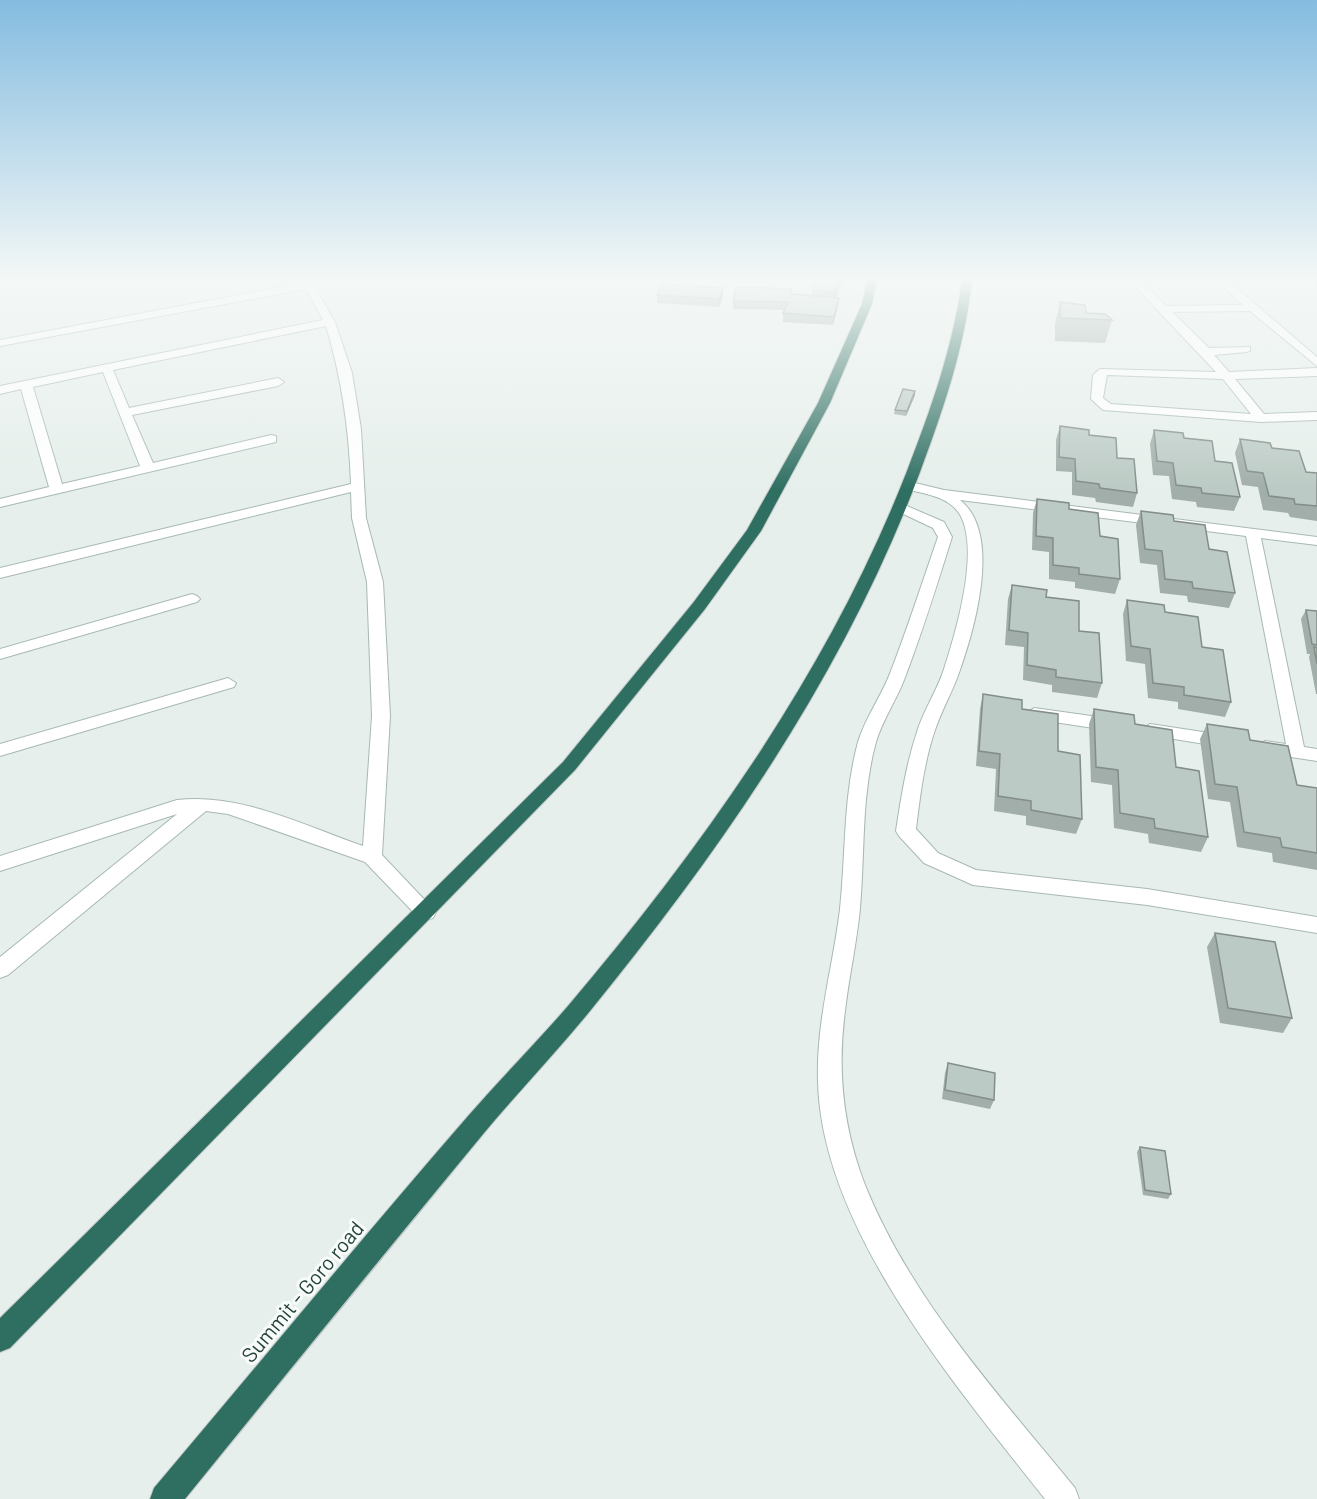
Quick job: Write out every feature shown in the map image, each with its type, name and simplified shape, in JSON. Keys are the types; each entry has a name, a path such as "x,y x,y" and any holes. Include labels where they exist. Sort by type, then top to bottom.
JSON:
{"highway":[{"path":"0,1338 569,766 699,606 754,531 824,403 847,350"},
{"name":"Summit - Goro road","path":"165,1499 481,1119 584,1003 670,892 762,761 839,636 910,486 956,350"}],"street":[{"path":"0,390 197,350"},
{"path":"339,350 346,372 355,429 359,518 375,582 381,706 372,857"},
{"path":"1206,352 1233,350"},
{"path":"1301,350 1317,363"},
{"path":"1206,352 1261,418"},
{"path":"107,369 148,468"},
{"path":"1317,372 1227,376 1104,371 1099,375 1097,399 1114,408 1261,418 1317,416"},
{"path":"125,412 278,382"},
{"path":"26,385 57,490"},
{"path":"0,503 271,439"},
{"path":"910,486 944,494 1317,541"},
{"path":"0,573 356,487"},
{"path":"944,494 964,510 974,531 974,587 952,670 920,753 914,775 906,831 931,858 973,877 1148,897 1317,925"},
{"path":"900,507 939,525 945,537 889,697 868,737 862,765 847,931 834,996 827,1075 837,1135 859,1199 890,1259 942,1346 1064,1499"},
{"path":"1253,532 1296,752"},
{"path":"0,654 192,599"},
{"path":"0,750 228,683"},
{"path":"1017,711 1317,755"},
{"path":"0,969 203,804"},
{"path":"0,864 177,807 203,804 230,807 372,857 426,912"}],"building":[{"path":"903,389 915,391 907,411 895,410"},
{"path":"1060,426 1089,430 1089,435 1116,438 1117,458 1134,459 1137,493 1100,488 1099,484 1076,481 1075,459 1059,457"},
{"path":"1154,430 1183,433 1184,438 1212,441 1215,461 1232,463 1240,497 1202,493 1201,488 1176,485 1173,463 1157,461"},
{"path":"1240,439 1270,443 1272,448 1299,451 1306,472 1317,473 1317,506 1295,504 1294,499 1269,496 1263,473 1247,471"},
{"path":"1037,499 1069,503 1069,509 1098,513 1100,536 1118,539 1120,579 1079,574 1079,568 1053,565 1053,538 1036,536"},
{"path":"1141,511 1173,515 1174,521 1205,525 1209,549 1227,552 1235,593 1193,588 1192,582 1165,579 1162,551 1145,549"},
{"path":"1012,585 1047,590 1046,597 1079,601 1079,631 1099,633 1102,683 1056,677 1056,670 1027,665 1028,633 1009,630"},
{"path":"1127,600 1164,605 1165,612 1198,617 1202,647 1223,650 1231,702 1184,695 1184,687 1153,683 1150,649 1131,646"},
{"path":"1306,610 1317,611 1317,645 1312,644"},
{"path":"1314,647 1317,648 1317,664"},
{"path":"983,694 1022,700 1022,709 1058,714 1058,751 1080,755 1082,819 1031,810 1031,801 998,796 1000,754 979,751"},
{"path":"1094,709 1134,715 1135,724 1172,730 1176,767 1199,771 1208,837 1155,828 1154,819 1120,813 1118,770 1096,767"},
{"path":"1207,724 1248,730 1250,740 1288,746 1297,785 1317,788 1317,853 1282,847 1280,838 1244,832 1237,787 1215,784"},
{"path":"1215,933 1275,942 1292,1018 1228,1008"},
{"path":"948,1063 995,1073 994,1100 945,1090"},
{"path":"1140,1147 1165,1151 1171,1194 1145,1190"}]}
